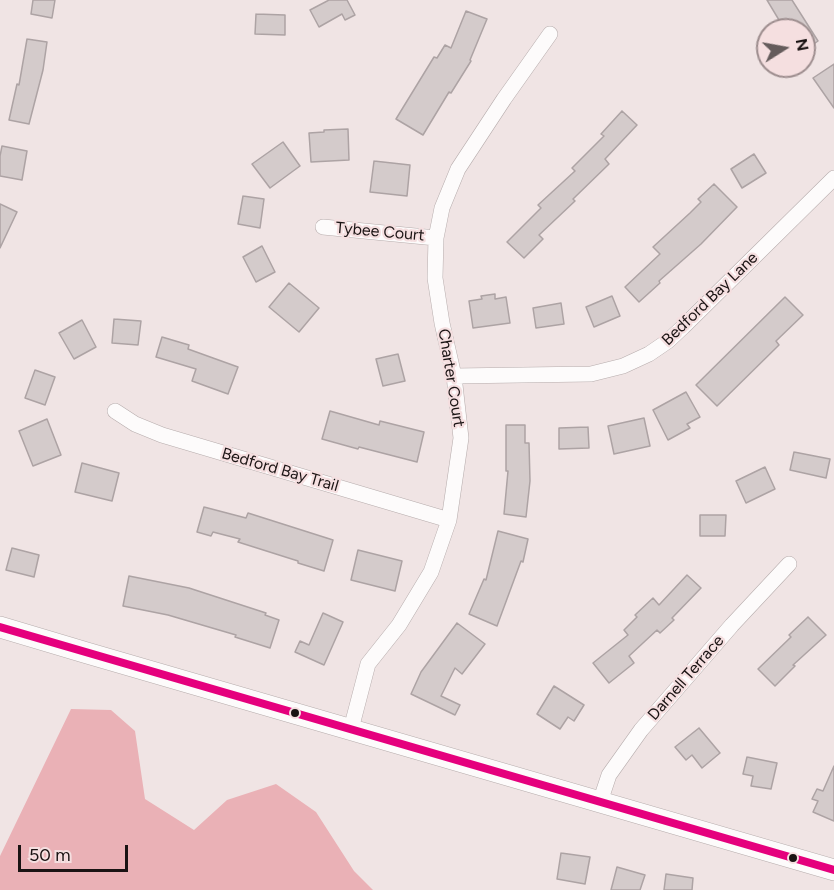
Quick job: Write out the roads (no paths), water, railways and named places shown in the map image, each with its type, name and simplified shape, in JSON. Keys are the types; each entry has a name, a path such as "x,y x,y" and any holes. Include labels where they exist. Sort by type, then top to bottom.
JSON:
{"main road":[{"path":"0,627 834,870"}],"street":[{"name":"Charter Court","path":"351,729 368,664 399,626 431,572 450,520 461,438 454,376 435,278 436,238 442,208 458,169 550,34"},
{"name":"Bedford Bay Lane","path":"454,376 591,374 623,366 649,354 683,327 834,178"},
{"name":"Tybee Court","path":"323,227 436,238"},
{"name":"Bedford Bay Trail","path":"115,411 135,424 162,435 450,520"},
{"name":"Darnell Terrace","path":"600,802 609,775 641,730 732,625 789,564"}]}
